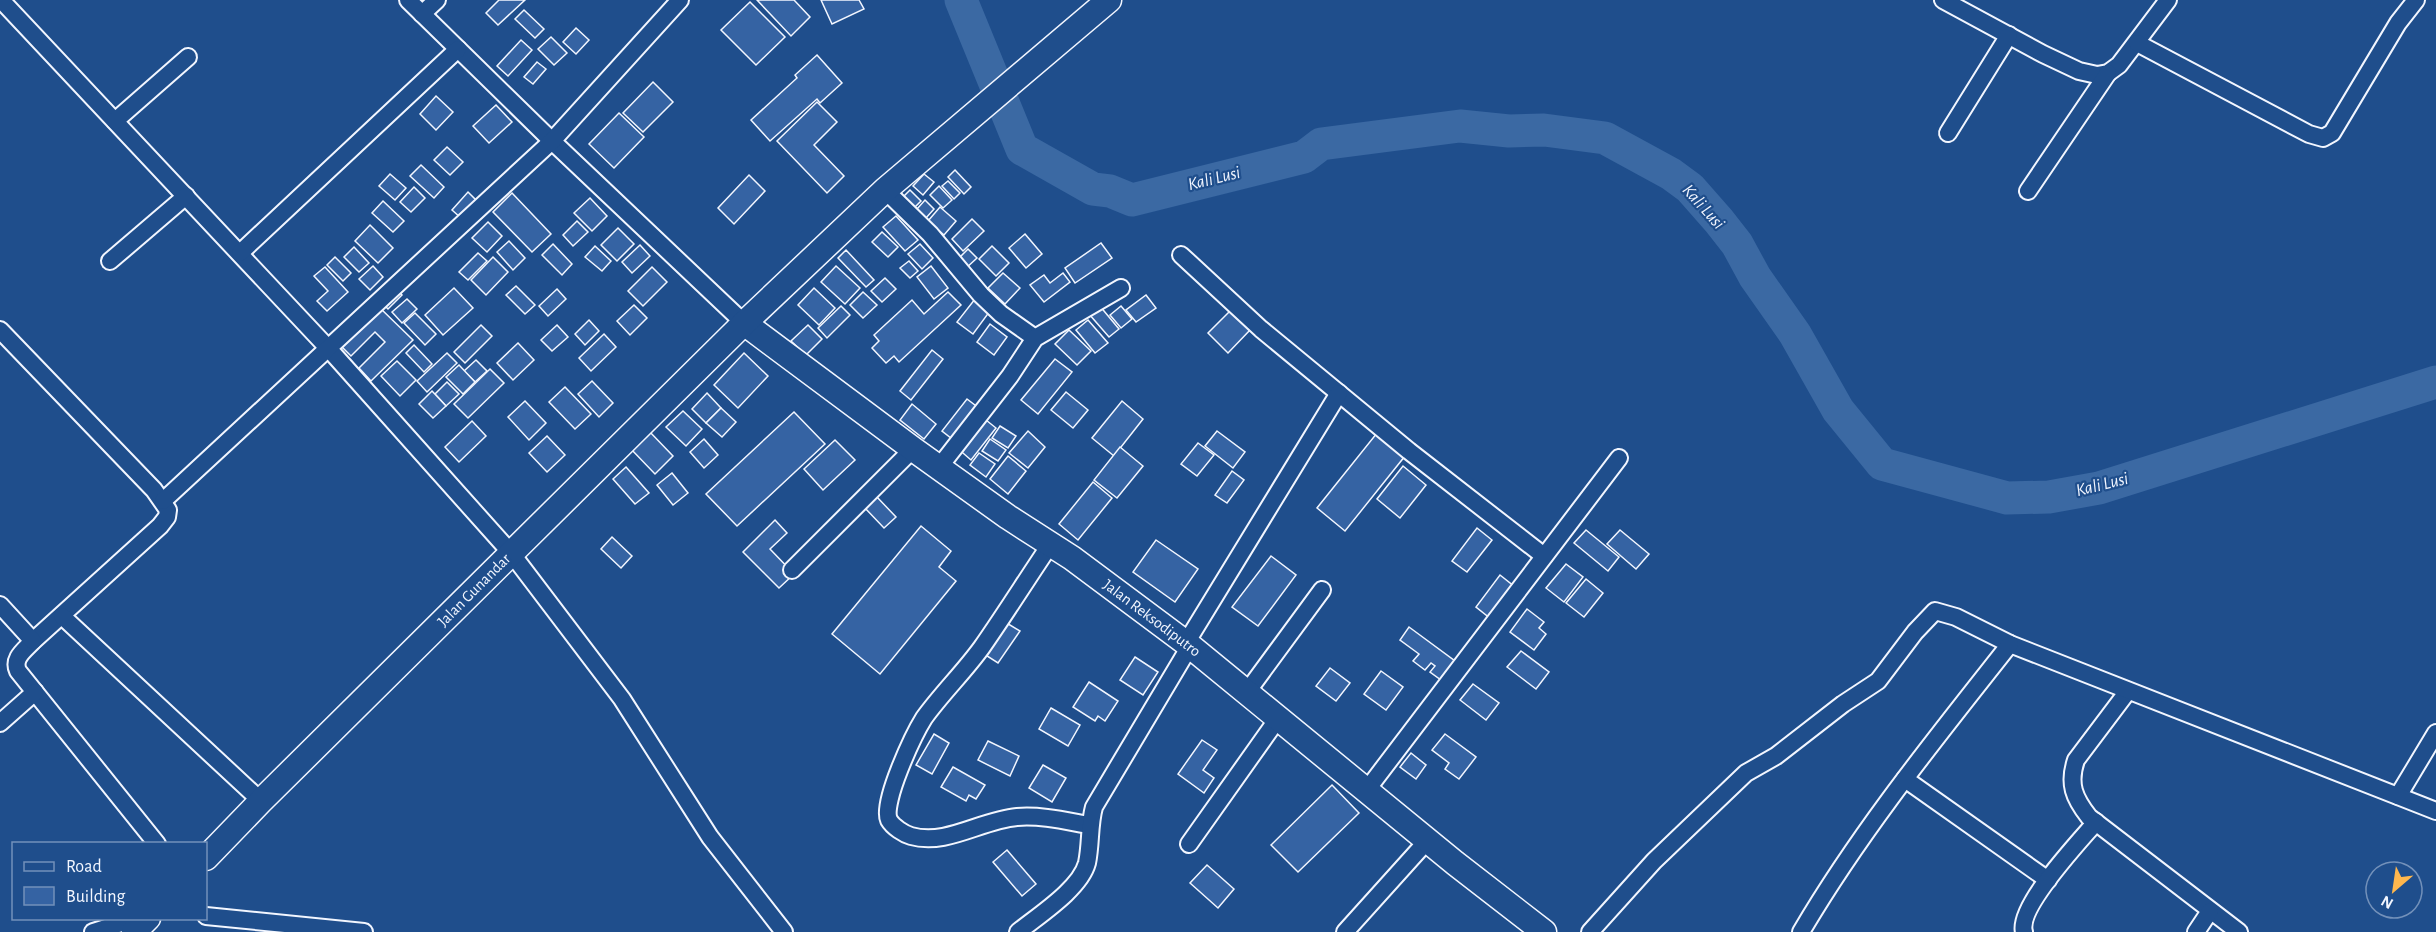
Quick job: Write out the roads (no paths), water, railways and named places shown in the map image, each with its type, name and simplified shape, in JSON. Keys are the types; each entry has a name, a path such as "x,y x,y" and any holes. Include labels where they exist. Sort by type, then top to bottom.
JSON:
{"main road":[{"name":"Jalan Gunandar","path":"207,857 744,323 885,190 1109,0"},
{"name":"Jalan Reksodiputro","path":"744,323 913,449 1107,583 1188,644 1366,791 1544,932"},
{"path":"134,932 146,920"}],"street":[{"path":"1,0 328,348 512,554 622,699 710,837 784,932"},
{"path":"408,0 552,141 744,323"},
{"path":"422,14 437,0"},
{"path":"163,501 552,141 680,0"},
{"path":"1943,0 2079,71 2097,75 2108,73"},
{"path":"2028,191 2108,73 2119,65 2168,0"},
{"path":"2137,43 2309,134 2324,138 2332,133 2398,23 2416,0"},
{"path":"1948,133 2009,35"},
{"path":"240,253 458,49"},
{"path":"115,121 188,57"},
{"path":"885,190 930,234 981,295 1001,314 1035,338"},
{"path":"110,261 186,196"},
{"path":"1181,255 1261,329 1409,451 1544,556"},
{"path":"940,466 1010,376 1035,338 1120,288"},
{"path":"0,330 163,501 168,510 167,517 160,526 33,641 16,662 18,671 156,842"},
{"path":"1018,932 1076,884 1086,866 1090,848 1089,825 1102,789 1339,393"},
{"path":"792,570 913,449"},
{"path":"1366,791 1618,458"},
{"path":"1050,545 981,649 923,720 904,758 891,795 888,808 889,819 901,832 910,836 933,839 1016,817 1052,819 1089,825"},
{"path":"1246,692 1322,590"},
{"path":"1590,932 1654,861 1746,772 1776,756 1843,704 1878,681 1931,614 1939,611 2010,644 2436,810"},
{"path":"3,615 33,641"},
{"path":"62,616 261,801"},
{"path":"1800,932 1864,832 2010,644"},
{"path":"2128,691 2076,760 2072,772 2071,788 2077,802 2096,822 2239,932"},
{"path":"0,723 35,692"},
{"path":"1190,844 1279,717"},
{"path":"2398,796 2436,733"},
{"path":"1905,779 2048,880"},
{"path":"2024,932 2022,926 2025,915 2048,880 2096,822"},
{"path":"1346,932 1428,841"},
{"path":"2196,932 2210,911"},
{"path":"207,916 364,932"},
{"path":"93,932 131,920"}],"waterway":[{"name":"Kali Lusi","path":"961,0 1022,149 1093,189 1110,191 1132,200 1304,157 1321,144 1460,126 1509,131 1544,130 1605,138 1671,174 1690,188 1719,221 1737,244 1755,277 1795,334 1838,410 1882,464 2007,498 2049,497 2099,488 2436,382"}]}
